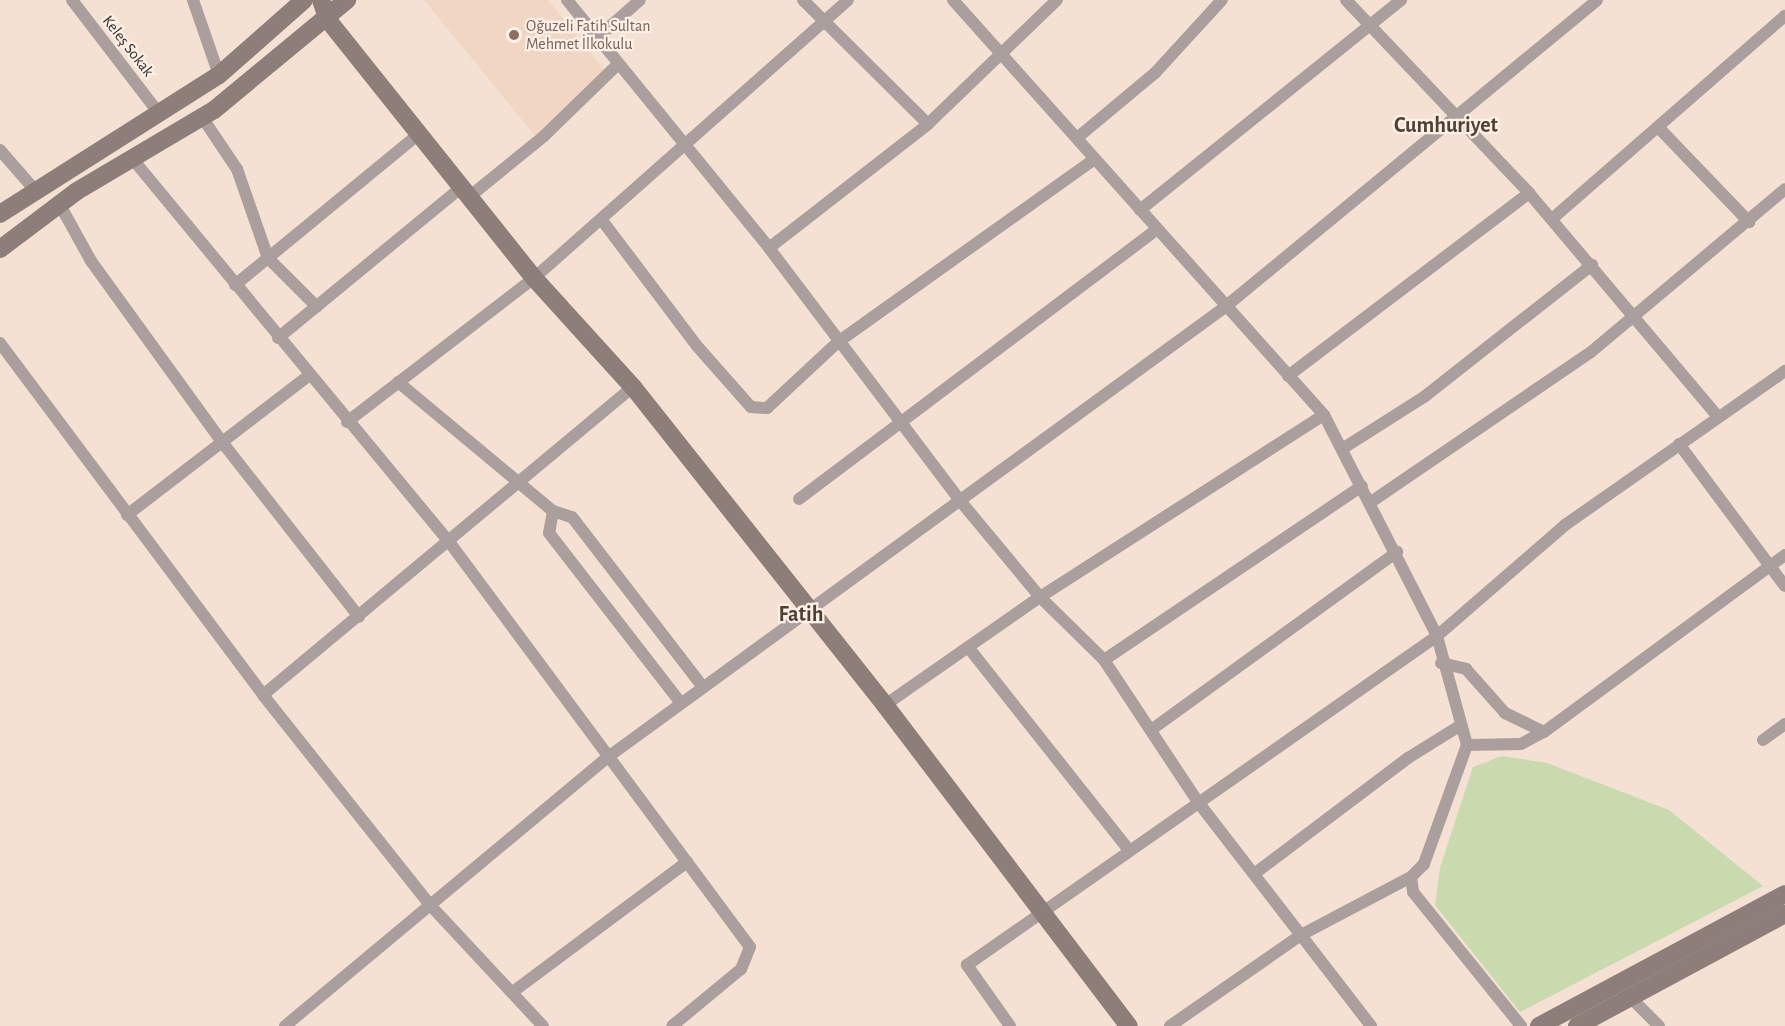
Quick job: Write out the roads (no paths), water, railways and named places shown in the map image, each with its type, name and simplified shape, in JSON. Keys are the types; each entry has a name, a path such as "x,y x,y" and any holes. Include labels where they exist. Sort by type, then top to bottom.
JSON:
{"street":[{"name":"Keleş Sokak","path":"72,0 158,112"},
{"path":"193,0 219,75"},
{"path":"0,214 33,188 219,75 304,0"},
{"path":"321,0 328,20 465,192 534,278 633,387 885,705 1038,913 1129,1026"},
{"path":"0,249 131,157 201,117 328,20 347,0"},
{"path":"567,0 681,145 769,248 838,342 901,419 962,503 1041,597 1104,660 1198,802 1371,1026"},
{"path":"597,38 640,0"},
{"path":"803,0 928,124"},
{"path":"347,422 534,278 681,145 848,0"},
{"path":"953,0 1000,50 1225,307 1324,415 1371,502 1437,636 1442,663 1467,745 1424,864 1411,877 1301,935 1170,1026"},
{"path":"769,248 928,124 1000,50 1057,0"},
{"path":"1077,138 1155,73 1222,0"},
{"path":"1346,0 1529,193 1637,317 1718,417"},
{"path":"1140,210 1401,0"},
{"path":"285,1026 608,757 807,607 962,503 1225,307 1458,118 1597,0"},
{"path":"1552,219 1785,16"},
{"path":"278,338 465,192 544,136 618,64"},
{"path":"201,117 237,169 268,258 316,307"},
{"path":"1658,127 1749,222"},
{"path":"235,285 419,134"},
{"path":"0,150 33,188"},
{"path":"131,157 308,376 450,543 750,946 750,956 672,1026"},
{"path":"601,219 697,346 751,407 767,408 838,342 1095,159"},
{"path":"1371,502 1503,417 1637,317 1785,189"},
{"path":"1288,376 1529,193"},
{"path":"60,205 91,261 222,442 359,617"},
{"path":"800,499 901,419 1156,229"},
{"path":"1342,449 1424,397 1592,265"},
{"path":"0,343 263,695 431,906 514,991 543,1026"},
{"path":"1010,1026 967,965 1038,913 1437,636 1565,525 1785,371"},
{"path":"127,515 308,376"},
{"path":"398,382 518,479 553,511 572,517 702,686"},
{"path":"263,695 450,543 518,479 633,387"},
{"path":"885,705 1041,597 1324,415"},
{"path":"1679,444 1785,586"},
{"path":"1104,660 1362,486"},
{"path":"553,511 549,533 680,702"},
{"path":"1151,730 1396,552"},
{"path":"1467,745 1521,744 1544,732 1785,555"},
{"path":"968,647 1129,850"},
{"path":"1442,663 1466,669 1505,712 1544,732"},
{"path":"1763,740 1785,724"},
{"path":"1254,874 1408,758 1461,725"},
{"path":"514,991 687,862"},
{"path":"1411,877 1413,892 1437,927 1521,1026"},
{"path":"1539,1026 1785,894"},
{"path":"1577,1026 1785,914"},
{"path":"1630,997 1659,1026"}],"place":[{"name":"Oğuzeli Fatih Sultan Mehmet İlkokulu","path":"514,35"}],"district":[{"name":"Cumhuriyet","path":"1446,126"},
{"name":"Fatih","path":"801,615"}]}
